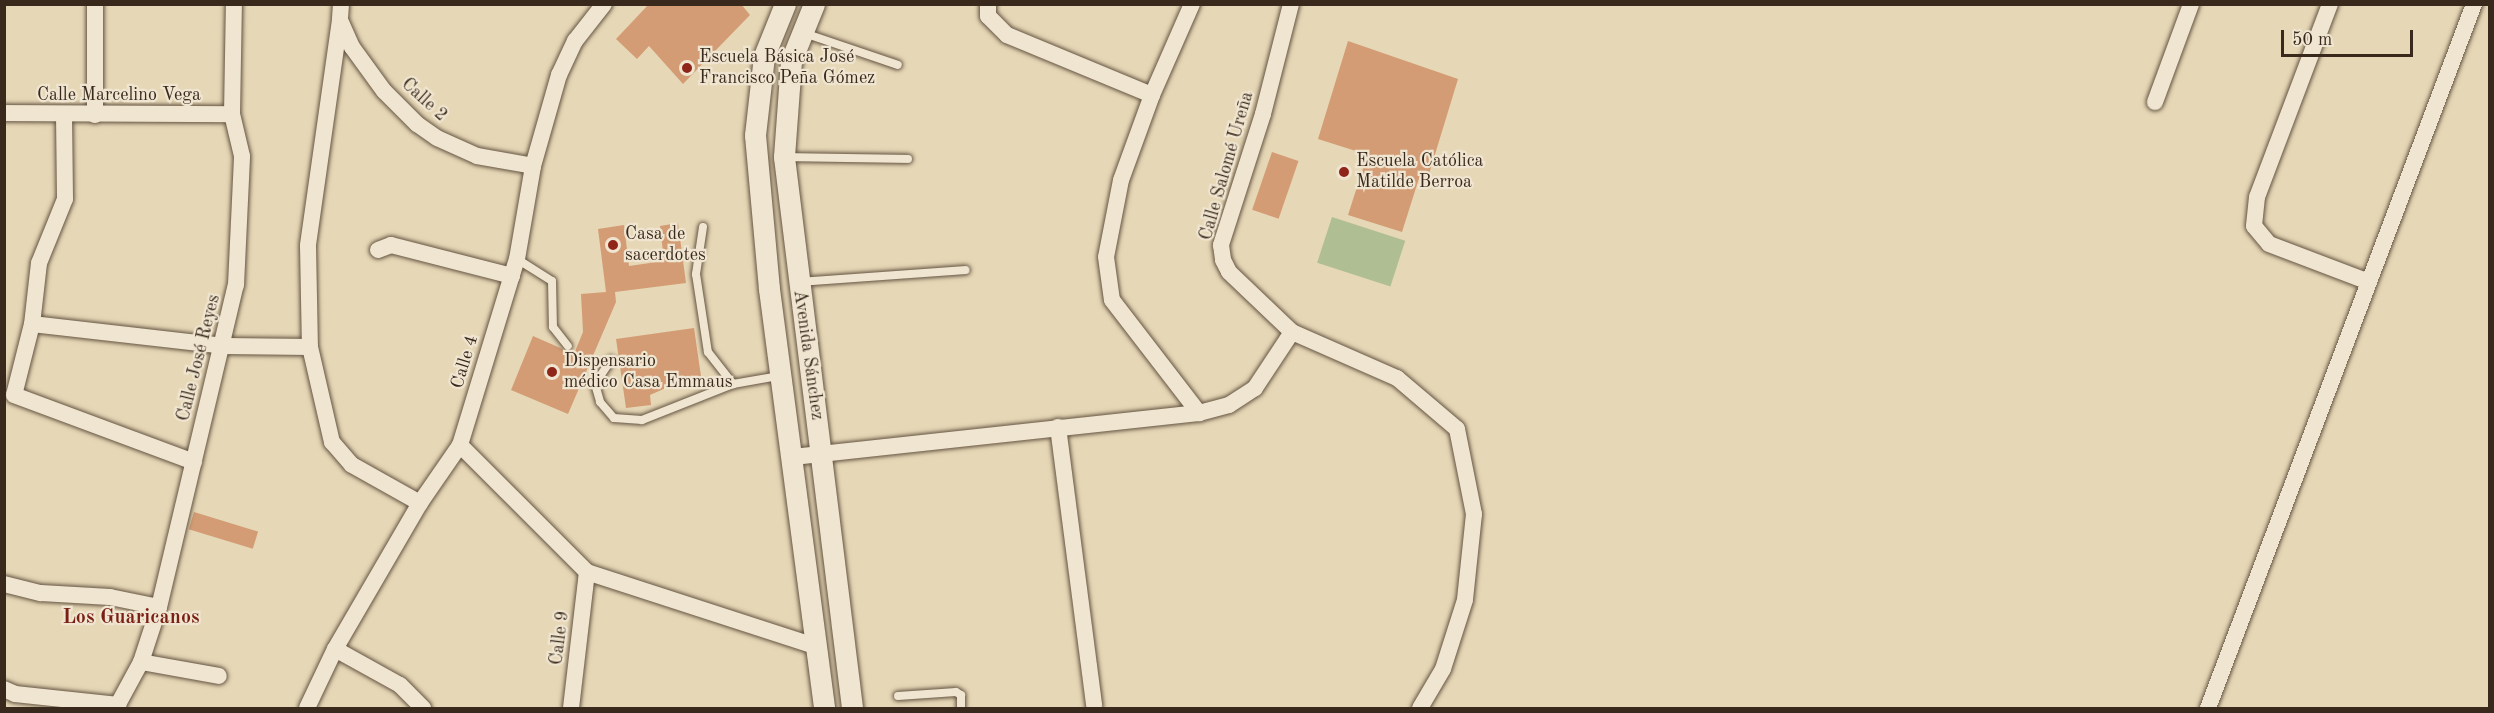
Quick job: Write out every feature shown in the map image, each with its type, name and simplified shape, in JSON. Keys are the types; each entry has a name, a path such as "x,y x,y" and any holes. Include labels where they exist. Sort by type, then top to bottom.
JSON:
{"street":[{"path":"95,4 95,116"},
{"name":"Calle José Reyes","path":"117,707 141,662 159,607 224,346 236,285 242,156 232,114 234,4"},
{"name":"Calle 4","path":"306,708 335,649 420,503 460,444 517,259 532,166 559,75 575,41 604,4"},
{"name":"Avenida Sánchez","path":"785,4 764,56 755,135 769,289 783,375 824,708"},
{"name":"Avenida Sánchez","path":"814,4 791,61 786,102 784,157 852,708"},
{"path":"988,4 988,16 1007,34 1152,95"},
{"path":"1192,4 1152,95 1121,180 1106,257 1112,300 1199,413"},
{"name":"Calle Salomé Ureña","path":"1291,4 1263,114 1221,245 1229,272 1292,332 1397,378 1457,429 1474,514 1465,600 1443,669 1420,708"},
{"path":"2155,102 2191,4"},
{"path":"2330,4 2257,197 2254,226 2269,244 2369,282"},
{"path":"2208,708 2474,4"},
{"path":"340,12 308,246 310,347 332,442 352,465 420,503"},
{"name":"Calle 2","path":"340,12 370,75 417,124 437,138 477,156 532,166"},
{"name":"Calle Marcelino Vega","path":"4,113 95,116 232,114"},
{"path":"64,115 65,199 39,263 32,324 14,390 18,400 194,462"},
{"path":"378,250 391,245 512,276"},
{"path":"769,289 798,282"},
{"path":"32,324 224,346 310,347"},
{"path":"793,457 1199,413 1229,405 1255,388 1292,332"},
{"path":"1058,427 1096,707 1077,708"},
{"path":"460,444 587,572 815,645"},
{"name":"Calle 9","path":"571,708 587,572"},
{"path":"4,584 41,593 110,597 159,607"},
{"path":"335,649 400,685 423,708"},
{"path":"141,662 219,676"},
{"path":"4,689 15,694 117,707"}],"lane":[{"path":"801,32 898,66"},
{"path":"784,157 908,159"},
{"path":"703,227 696,274 708,352 733,384"},
{"path":"517,259 552,281 553,327 568,346"},
{"path":"798,282 966,270"},
{"path":"611,360 595,384 600,402 614,418 642,420 733,384 783,375"},
{"path":"898,696 956,692 961,695 961,708"}],"green space":[{"path":"1332,217 1405,241 1390,286 1317,263"}],"building":[{"path":"649,4 741,4 750,15 683,84 649,46 637,59 616,39"},
{"path":"1348,41 1458,79 1429,174 1421,172 1402,232 1348,215 1366,159 1357,156 1359,152 1318,139"},
{"path":"1272,152 1298,161 1279,219 1252,210"},
{"path":"678,223 686,283 615,292 616,302 568,414 511,390 533,336 574,354 583,332 581,294 606,292 598,229 624,225 629,266 664,261 660,226"},
{"path":"694,328 702,383 668,387 650,395 651,405 626,408 616,339"},
{"path":"194,512 258,532 253,549 189,529"}],"place":[{"name":"Escuela Básica José Francisco Peña Gómez","path":"687,68"},
{"name":"Escuela Católica Matilde Berroa","path":"1344,172"},
{"name":"Casa de sacerdotes","path":"613,245"},
{"name":"Dispensario médico Casa Emmaus","path":"552,372"}],"district":[{"name":"Los Guaricanos","path":"131,618"}]}
